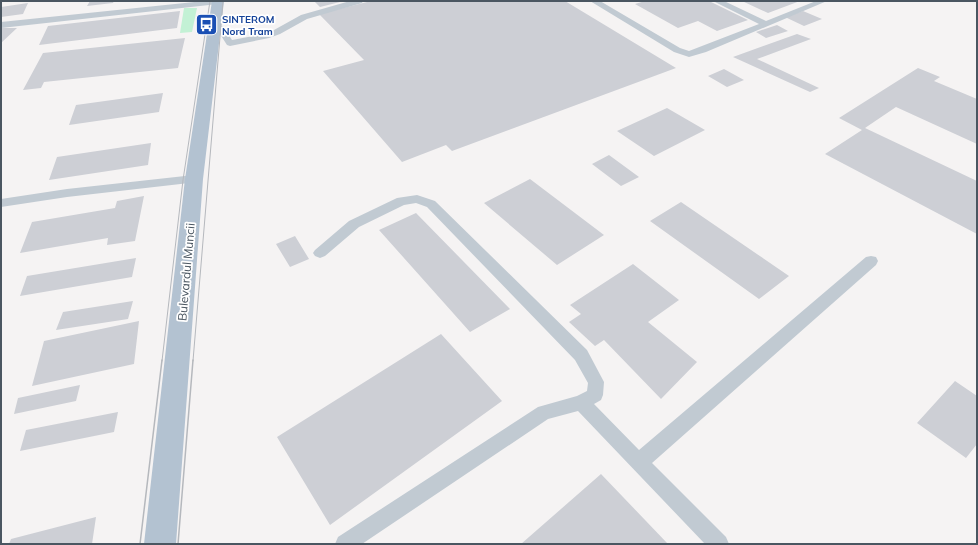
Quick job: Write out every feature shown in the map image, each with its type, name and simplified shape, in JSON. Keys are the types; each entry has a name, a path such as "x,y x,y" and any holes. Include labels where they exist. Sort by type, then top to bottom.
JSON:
{"main road":[{"name":"Bulevardul Muncii","path":"160,544 194,179 213,29 218,1"}],"lane":[{"path":"1,25 218,1"},
{"path":"213,29 220,28 230,43 266,36 277,32 304,17 359,1"},
{"path":"594,1 676,50 689,54 703,50 823,1"},
{"path":"717,1 765,24"},
{"path":"1,203 67,193 194,179"},
{"path":"320,253 354,224 401,201 417,199 431,204 581,355 596,382 595,395 581,403 544,412 345,544"},
{"path":"639,462 871,261"},
{"path":"581,403 719,544"}],"green space":[{"path":"184,8 197,8 192,32 180,33"}],"building":[{"path":"90,1 114,1 113,3 87,6"},
{"path":"314,1 340,1 340,2 320,7"},
{"path":"371,1 565,1 676,68 452,151 446,145 402,162 323,71 364,60 319,14"},
{"path":"645,1 709,1 748,20 717,31 698,21 678,28 635,4"},
{"path":"742,1 800,1 768,13"},
{"path":"28,3 23,14 1,17 1,7"},
{"path":"180,11 177,28 39,45 48,26"},
{"path":"803,11 822,19 804,26 785,17"},
{"path":"777,25 788,31 766,38 756,32"},
{"path":"1,28 17,28 1,43"},
{"path":"797,34 811,39 757,59 819,88 810,92 733,57"},
{"path":"185,38 178,68 44,82 41,88 23,90 43,53"},
{"path":"918,68 940,77 934,81 977,99 977,144 896,107 865,128 977,181 977,234 825,154 862,130 839,118"},
{"path":"724,69 744,80 727,87 708,76"},
{"path":"163,93 159,112 69,125 76,105"},
{"path":"667,108 705,130 654,156 617,131"},
{"path":"151,143 148,165 49,180 57,157"},
{"path":"609,155 639,177 621,186 592,164"},
{"path":"530,179 604,235 557,265 484,203"},
{"path":"144,196 135,241 107,245 108,238 20,253 32,222 115,208 117,201"},
{"path":"681,202 789,276 759,299 650,221"},
{"path":"416,213 510,309 470,332 379,230"},
{"path":"295,236 309,259 290,267 276,244"},
{"path":"136,258 132,277 20,296 27,276"},
{"path":"633,264 679,300 648,322 697,362 661,399 604,340 595,346 569,322 581,314 570,305"},
{"path":"133,301 128,319 56,330 63,312"},
{"path":"139,321 134,364 32,386 44,341"},
{"path":"441,334 502,401 330,525 277,437"},
{"path":"955,381 977,396 977,444 966,458 917,423"},
{"path":"80,385 76,401 14,414 18,398"},
{"path":"118,412 114,432 20,451 26,430"},
{"path":"601,474 668,544 521,544"},
{"path":"96,517 92,544 9,544 11,539"}],"tram line":[{"path":"162,361 183,180 210,1"},
{"path":"193,361 223,1"},
{"path":"140,544 162,360"},
{"path":"178,544 193,360"}],"place":[{"name":"SINTEROM Nord Tram","path":"206,25"}]}
